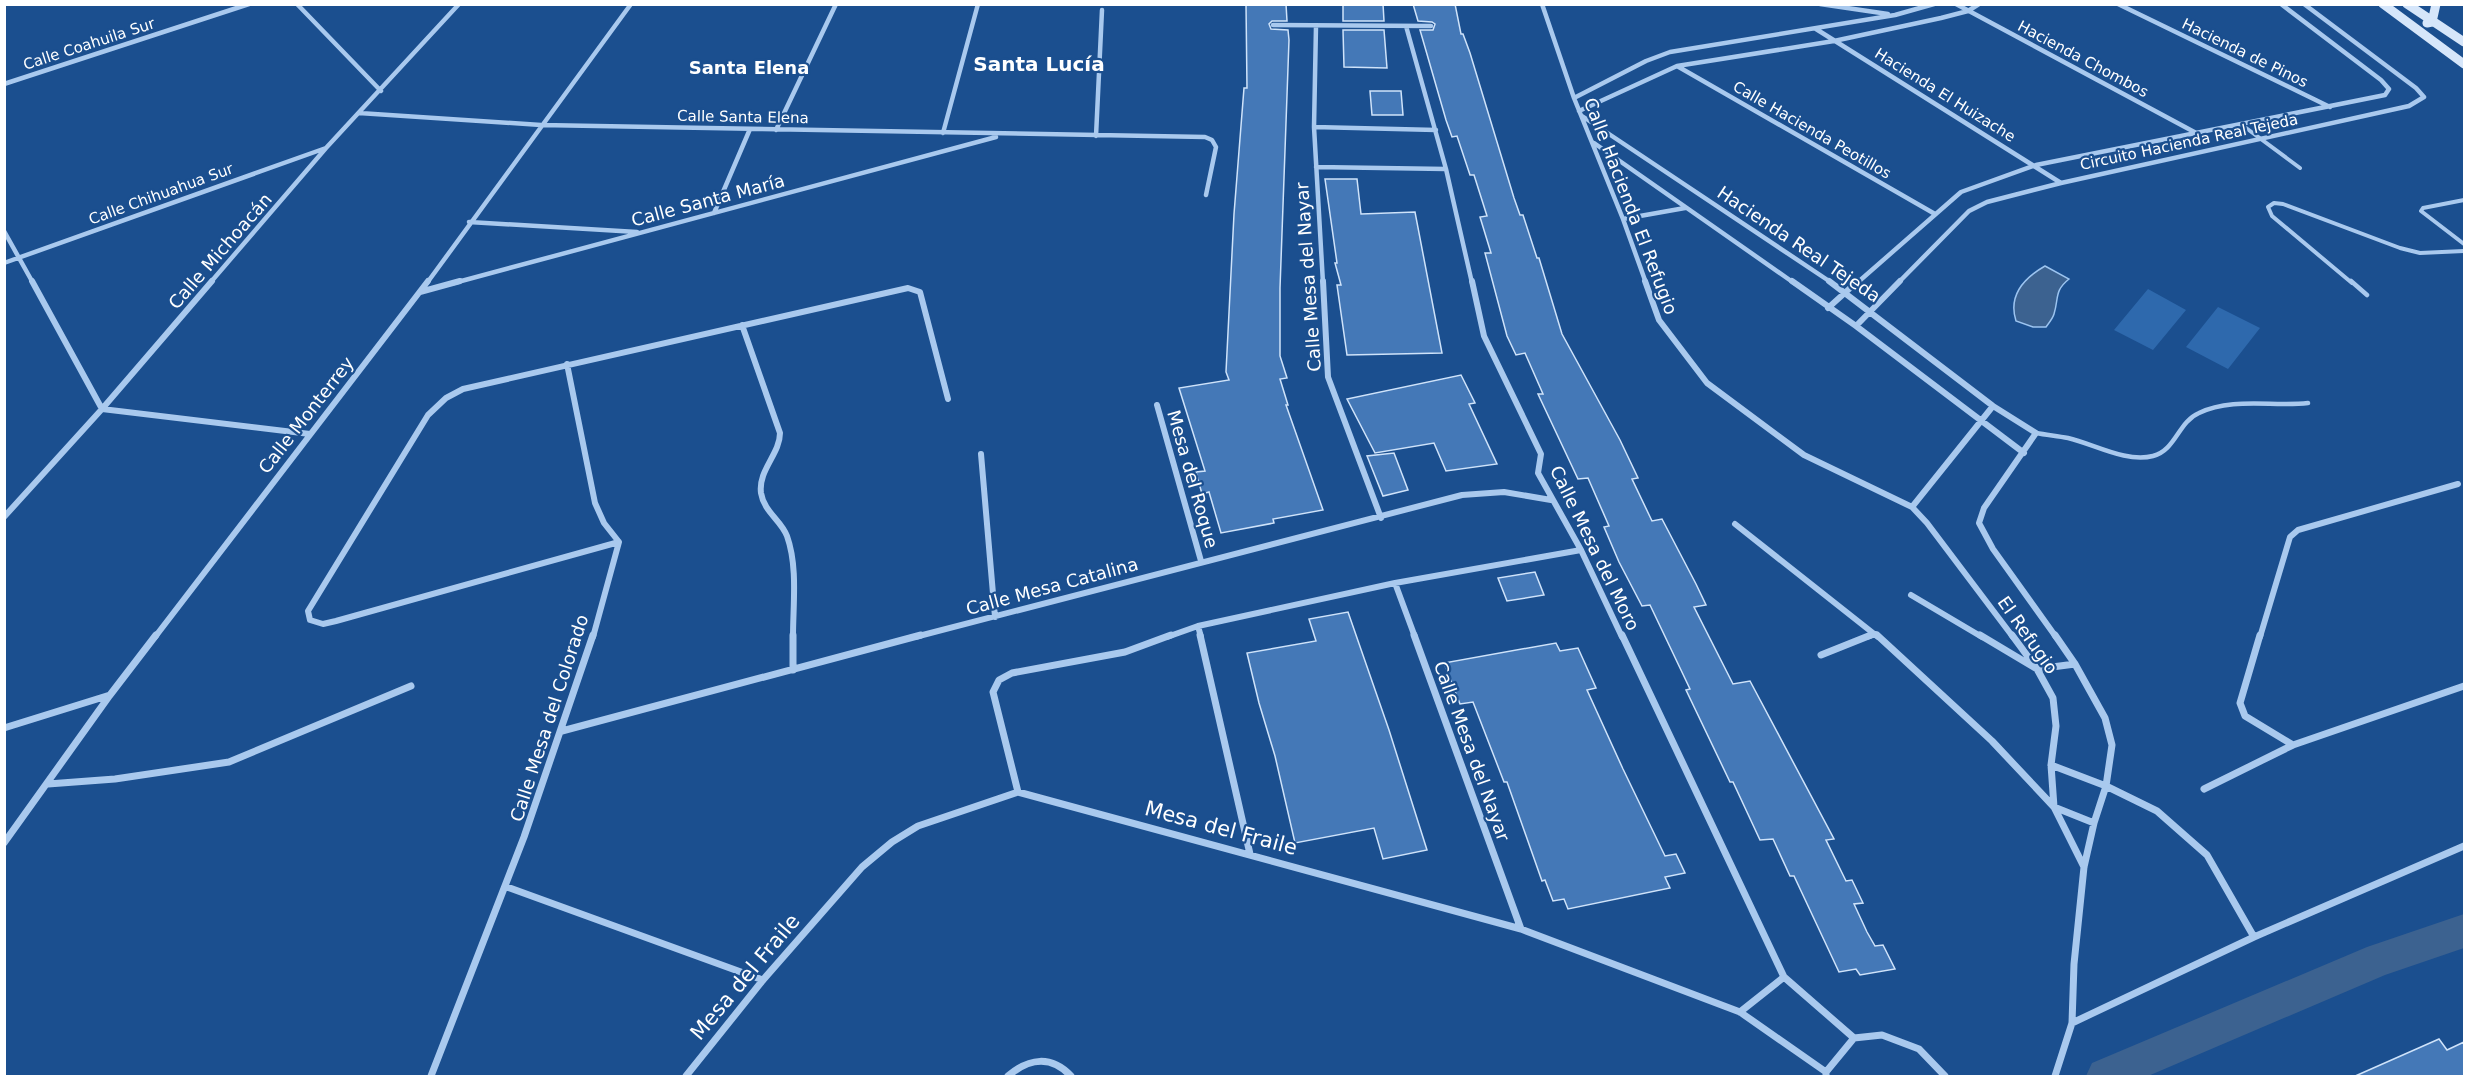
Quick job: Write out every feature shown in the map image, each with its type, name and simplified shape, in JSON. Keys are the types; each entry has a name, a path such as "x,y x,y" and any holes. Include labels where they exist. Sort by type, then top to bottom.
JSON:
{"main road":[{"path":"2383,4 2464,63"},
{"path":"2407,4 2464,42"},
{"path":"2432,22 2436,4"},
{"path":"2412,25 2432,22"}],"street":[{"name":"Calle Coahuila Sur","path":"4,84 249,4"},
{"path":"297,4 381,91"},
{"name":"Calle Michoacán","path":"4,517 102,409 326,148 459,4"},
{"name":"Calle Monterrey","path":"4,843 110,695 420,292 631,4"},
{"path":"776,130 836,4"},
{"path":"943,133 978,4"},
{"name":"Calle Hacienda El Refugio","path":"1542,4 1574,98 1594,143 1659,320 1699,375 1804,455 1912,507"},
{"path":"1820,4 1895,15"},
{"path":"1574,98 1657,56 1895,15 1934,4"},
{"name":"Hacienda Chombos","path":"1956,4 2198,134"},
{"path":"1580,113 1677,66 1834,41 1968,11 1979,4"},
{"name":"Hacienda de Pinos","path":"2118,4 2330,108"},
{"name":"Circuito Hacienda Real Tejeda","path":"1828,308 1961,192 2036,165 2330,108 2385,95 2389,89 2381,80 2281,4"},
{"name":"Circuito Hacienda Real Tejeda","path":"1856,326 1969,211 1987,202 2061,183 2409,106 2424,97 2416,88 2304,4"},
{"path":"1096,136 1102,10"},
{"path":"1273,25 1431,26"},
{"name":"Calle Mesa del Nayar","path":"1316,26 1314,127 1328,376 1381,518"},
{"name":"Calle Mesa del Moro","path":"1406,26 1446,169 1484,336 1538,446 1541,454 1538,473 1551,500 1581,550 1784,977 1854,1038"},
{"name":"Hacienda El Huizache","path":"1815,29 2036,165 2061,183"},
{"name":"Calle Hacienda Peotillos","path":"1677,66 1935,214"},
{"name":"Hacienda Real Tejeda","path":"1580,113 1847,293 1993,406 2036,433"},
{"name":"Calle Santa Elena","path":"358,114 541,125 1004,135 1205,136 1212,140 1216,147 1206,195"},
{"path":"1314,127 1436,130"},
{"path":"714,213 750,129"},
{"name":"Calle Santa María","path":"420,292 1004,135"},
{"name":"Hacienda Real Tejeda","path":"1594,143 1856,326 2024,453"},
{"name":"Calle Chihuahua Sur","path":"4,263 326,148"},
{"path":"1316,166 1446,169"},
{"path":"1623,219 1685,208"},
{"path":"470,222 644,232"},
{"path":"4,231 102,409 310,434"},
{"path":"567,364 595,503 604,523 619,542 336,621 323,624 310,620 308,611 312,601 428,415 446,398 463,389 567,364 901,288 915,289 922,297 948,399"},
{"path":"742,325 780,433 780,443 766,465 761,492 769,513 786,532 793,557 794,670"},
{"name":"Mesa del Roque","path":"1157,405 1201,561"},
{"path":"1912,507 1993,406"},
{"path":"2036,433 1984,508 1979,523 1992,549 2075,664 2105,718 2112,745 2106,786 2094,823 2084,867 2074,964 2072,1023 2055,1077"},
{"path":"981,454 995,617"},
{"path":"2293,745 2245,716 2240,703 2290,537 2298,530 2458,484"},
{"name":"Calle Mesa Catalina","path":"562,731 1201,561 1381,518 1462,495 1504,492 1551,500"},
{"name":"El Refugio","path":"1912,507 1926,522 2037,669 2053,698 2056,726 2051,765 2054,807 2084,867"},
{"path":"1735,524 1875,634 1992,741 2054,807 2094,823"},
{"name":"Calle Mesa del Colorado","path":"431,1077 507,887 562,731 610,581 619,542"},
{"path":"1017,792 993,692 999,680 1012,672 1125,652 1198,626 1395,583 1581,550"},
{"name":"Calle Mesa del Nayar","path":"1395,583 1521,929"},
{"path":"1911,595 2037,669 2075,664"},
{"path":"1198,626 1250,855"},
{"path":"1821,655 1875,634"},
{"path":"48,784 115,778 229,762 411,686"},
{"path":"2204,789 2293,745 2464,686"},
{"path":"4,728 110,695"},
{"path":"2051,765 2106,786 2157,811 2207,855 2254,937"},
{"name":"Mesa del Fraile","path":"686,1077 763,980 862,867 892,842 918,826 1017,792 1521,929 1740,1012 1826,1074"},
{"path":"2072,1023 2254,937 2464,846"},
{"path":"507,887 763,980"},
{"path":"1740,1012 1784,977"},
{"path":"1826,1074 1854,1038 1882,1035 1919,1049 1945,1077"},
{"path":"1008,1077 1015,1069 1027,1062 1040,1059 1054,1062 1065,1069 1071,1077"}],"lane":[{"path":"2242,125 2300,168"},
{"path":"2464,200 2423,208 2421,211 2464,244"},
{"path":"2367,295 2272,216 2268,207 2274,203 2283,204 2358,233 2420,253 2464,251"},
{"path":"2036,433 2122,454 2151,457 2173,445 2189,418 2201,412 2247,405 2289,406 2308,403"}],"shaded area":[{"path":"2045,266 2069,279 2059,291 2053,317 2046,327 2033,327 2016,321 2014,304 2016,296 2024,282"},
{"path":"2148,289 2186,310 2153,350 2114,330"},
{"path":"2218,307 2260,328 2228,369 2186,347"}],"building":[{"path":"1246,4 1286,4 1287,21 1272,21 1269,24 1271,29 1288,30 1289,40 1280,288 1280,356 1287,378 1280,379 1288,405 1286,405 1323,510 1273,519 1274,523 1221,533 1209,492 1202,494 1196,472 1205,471 1179,388 1229,380 1226,372 1234,214 1244,88 1247,88"},
{"path":"1343,4 1383,4 1384,21 1343,21"},
{"path":"1413,4 1455,4 1461,34 1463,34 1470,53 1514,198 1520,215 1523,215 1537,258 1539,258 1562,334 1620,440 1638,478 1632,479 1652,521 1662,519 1696,584 1706,605 1694,607 1733,684 1750,681 1834,839 1826,840 1846,881 1852,880 1863,903 1854,904 1867,932 1875,946 1883,945 1895,969 1860,975 1856,969 1839,972 1794,876 1790,876 1773,839 1760,840 1686,690 1690,689 1650,605 1642,606 1619,562 1604,527 1609,526 1588,478 1578,479 1538,394 1543,394 1525,353 1516,355 1507,336 1485,253 1491,253 1480,217 1487,216 1474,175 1470,175 1457,136 1452,137 1420,30 1433,30 1435,24 1418,21"},
{"path":"1343,30 1384,30 1387,68 1344,67"},
{"path":"1370,91 1401,91 1403,115 1372,115"},
{"path":"1325,179 1357,179 1361,214 1415,212 1442,353 1347,355 1337,285 1341,285 1335,263 1337,263"},
{"path":"1461,375 1475,403 1469,404 1497,464 1446,471 1434,443 1375,453 1347,399"},
{"path":"1394,453 1408,490 1383,496 1367,456"},
{"path":"1535,572 1544,595 1507,601 1498,578"},
{"path":"1348,612 1427,850 1383,859 1374,828 1295,843 1275,756 1247,653 1316,641 1309,619"},
{"path":"1556,643 1560,651 1578,648 1596,688 1587,690 1623,769 1665,856 1676,854 1685,873 1665,877 1670,888 1568,909 1564,899 1553,901 1545,880 1542,881 1507,782 1504,782 1473,702 1460,704 1444,663"},
{"path":"2439,1039 2447,1050 2464,1042 2464,1077 2353,1077"}],"waterway":[{"path":"2105,1076 2380,959 2464,931"}],"district":[{"name":"Santa Lucía","path":"1039,64"},
{"name":"Santa Elena","path":"749,67"}]}
